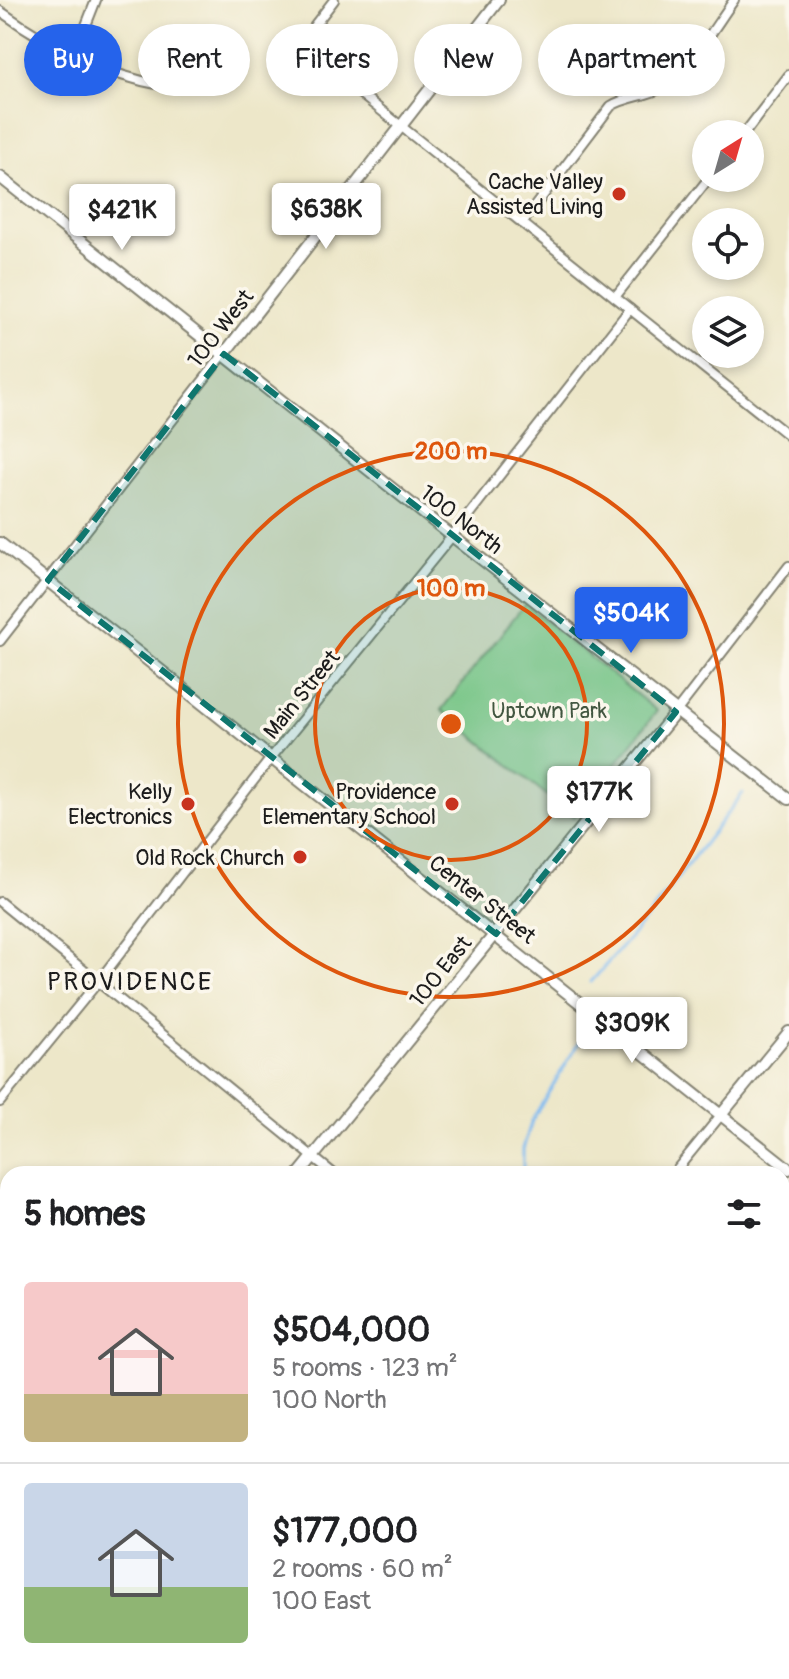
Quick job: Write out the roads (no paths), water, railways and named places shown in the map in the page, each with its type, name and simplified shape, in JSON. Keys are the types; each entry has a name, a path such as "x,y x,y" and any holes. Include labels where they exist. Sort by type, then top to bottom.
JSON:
{"street":[{"path":"87,24 96,0"},
{"path":"334,0 304,39 303,48 789,436"},
{"name":"100 West","path":"0,641 499,0"},
{"path":"522,223 611,106 621,100 652,93 668,84 734,0"},
{"path":"0,11 24,26"},
{"path":"755,120 789,75"},
{"name":"100 North","path":"0,177 789,799"},
{"path":"615,297 698,192"},
{"name":"Main Street","path":"0,1102 630,309"},
{"name":"Center Street","path":"0,543 785,1166"},
{"name":"100 East","path":"306,1166 676,712 789,566"},
{"path":"0,902 324,1166"},
{"path":"680,1166 789,1032"}],"waterway":[{"path":"591,982 646,919 743,793"},
{"path":"523,1166 523,1149 532,1120 584,1034"}],"place":[{"name":"Cache Valley Assisted Living","path":"619,194"},
{"name":"Kelly Electronics","path":"188,804"},
{"name":"Providence Elementary School","path":"452,804"},
{"name":"Old Rock Church","path":"300,857"}],"district":[{"name":"PROVIDENCE","path":"130,981"}],"park label":[{"name":"Uptown Park","path":"549,710"}]}
